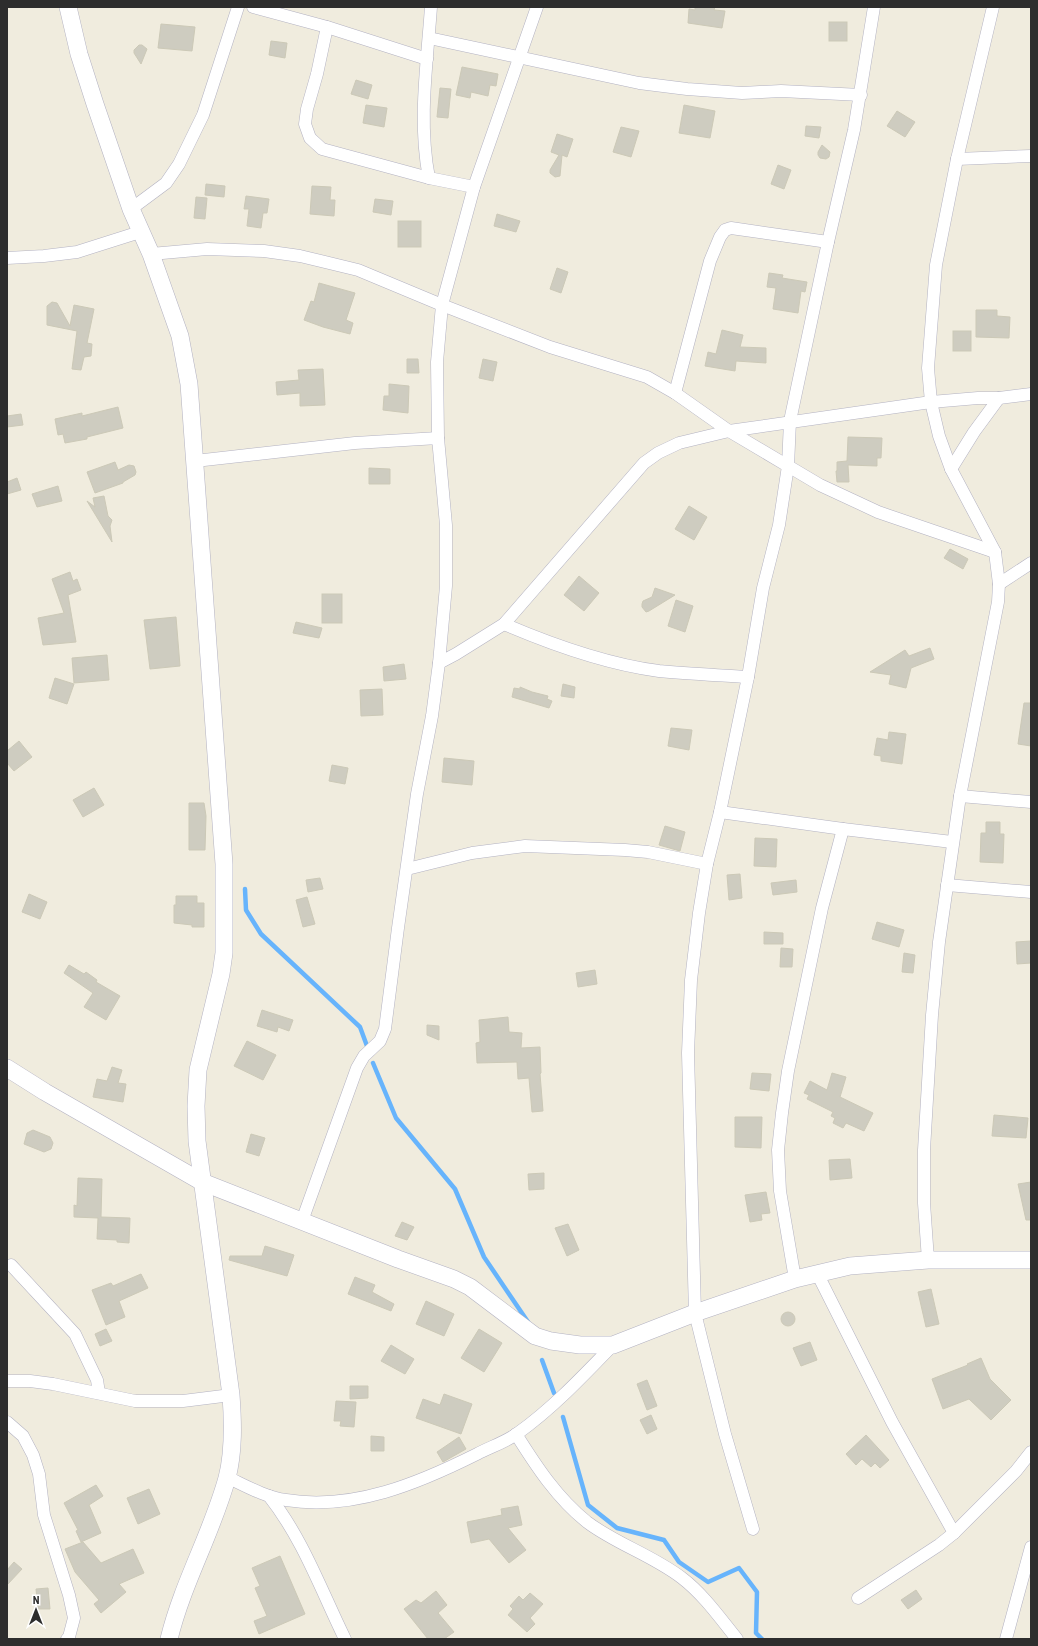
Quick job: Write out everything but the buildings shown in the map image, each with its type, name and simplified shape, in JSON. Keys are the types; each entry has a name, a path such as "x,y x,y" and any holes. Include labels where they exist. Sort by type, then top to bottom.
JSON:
{"street":[{"path":"131,209 166,183 179,164 203,115 238,7"},
{"path":"253,7 326,27 427,59"},
{"path":"429,178 423,140 431,7"},
{"path":"302,1221 357,1068 364,1056 380,1041 385,1029 418,794 432,716 439,663 446,586 446,525 438,438 437,362 442,305 474,187 537,7"},
{"path":"753,1529 725,1434 696,1313 688,1053 691,980 698,913 707,864 720,812 748,677 764,588 779,525 788,466 790,421 828,242 854,130 874,7"},
{"path":"928,1260 924,1203 924,1150 932,1015 952,842 998,602 999,584 995,552 951,469 939,436 931,402 928,368 936,265 956,159 993,7"},
{"path":"70,8 82,61 131,209 140,232 152,254 180,336 185,360 189,384 195,461 224,864 224,954 221,974 198,1070 196,1120 202,1182 231,1395 233,1422 227,1477 206,1538 181,1599 169,1639"},
{"path":"326,27 316,74 306,109 305,124 310,138 322,149 429,178 474,187"},
{"path":"429,38 519,57 561,68 639,83 687,89 742,93 788,91 861,94"},
{"path":"956,159 1031,156"},
{"path":"675,393 710,261 720,237 725,230 731,228 828,242"},
{"path":"7,258 77,252 140,232"},
{"path":"152,254 207,249 264,252 300,256 358,270 442,305 550,346 647,377 675,393 729,431 820,485 878,512 995,552"},
{"path":"439,663 463,650 504,624 644,463 658,453 679,443 729,431 790,421 931,402 978,398 999,398 1031,394"},
{"path":"951,469 974,432 999,398"},
{"path":"195,461 355,443 438,438"},
{"path":"999,584 1031,563"},
{"path":"504,624 566,649 611,661 658,671 748,677"},
{"path":"960,796 1031,802"},
{"path":"720,812 952,842"},
{"path":"795,1280 780,1192 778,1150 788,1071 822,908 843,829"},
{"path":"407,869 472,853 525,846 648,852 707,864"},
{"path":"946,885 1031,892"},
{"path":"7,1068 45,1092 202,1182 398,1259 454,1278 470,1287 526,1330 542,1339 580,1345 613,1345 696,1313 817,1273 850,1266 928,1260 1031,1260"},
{"path":"8,1265 76,1334 97,1380 99,1393"},
{"path":"817,1273 892,1422 954,1533"},
{"path":"227,1477 268,1496 307,1502 352,1500 386,1492 452,1466 516,1434 552,1406 613,1345"},
{"path":"7,1381 30,1381 53,1384 135,1401 183,1401 231,1395"},
{"path":"7,1422 23,1436 33,1455 39,1474 44,1515 69,1595 74,1618 69,1637 67,1639"},
{"path":"516,1434 541,1473 566,1503 586,1521 606,1535 657,1562 682,1578 699,1595 737,1639"},
{"path":"858,1598 939,1545 954,1533 1016,1470 1031,1452"},
{"path":"268,1496 283,1514 295,1535 345,1639"},
{"path":"1006,1639 1031,1547"}],"waterway":[{"path":"245,889 246,910 261,934 360,1027 367,1046"},
{"path":"373,1063 396,1118 455,1189 484,1257 528,1322"},
{"path":"542,1360 554,1393"},
{"path":"563,1417 588,1505 617,1528 664,1540 679,1562 708,1582 739,1568 757,1592 756,1633 762,1639"}]}
